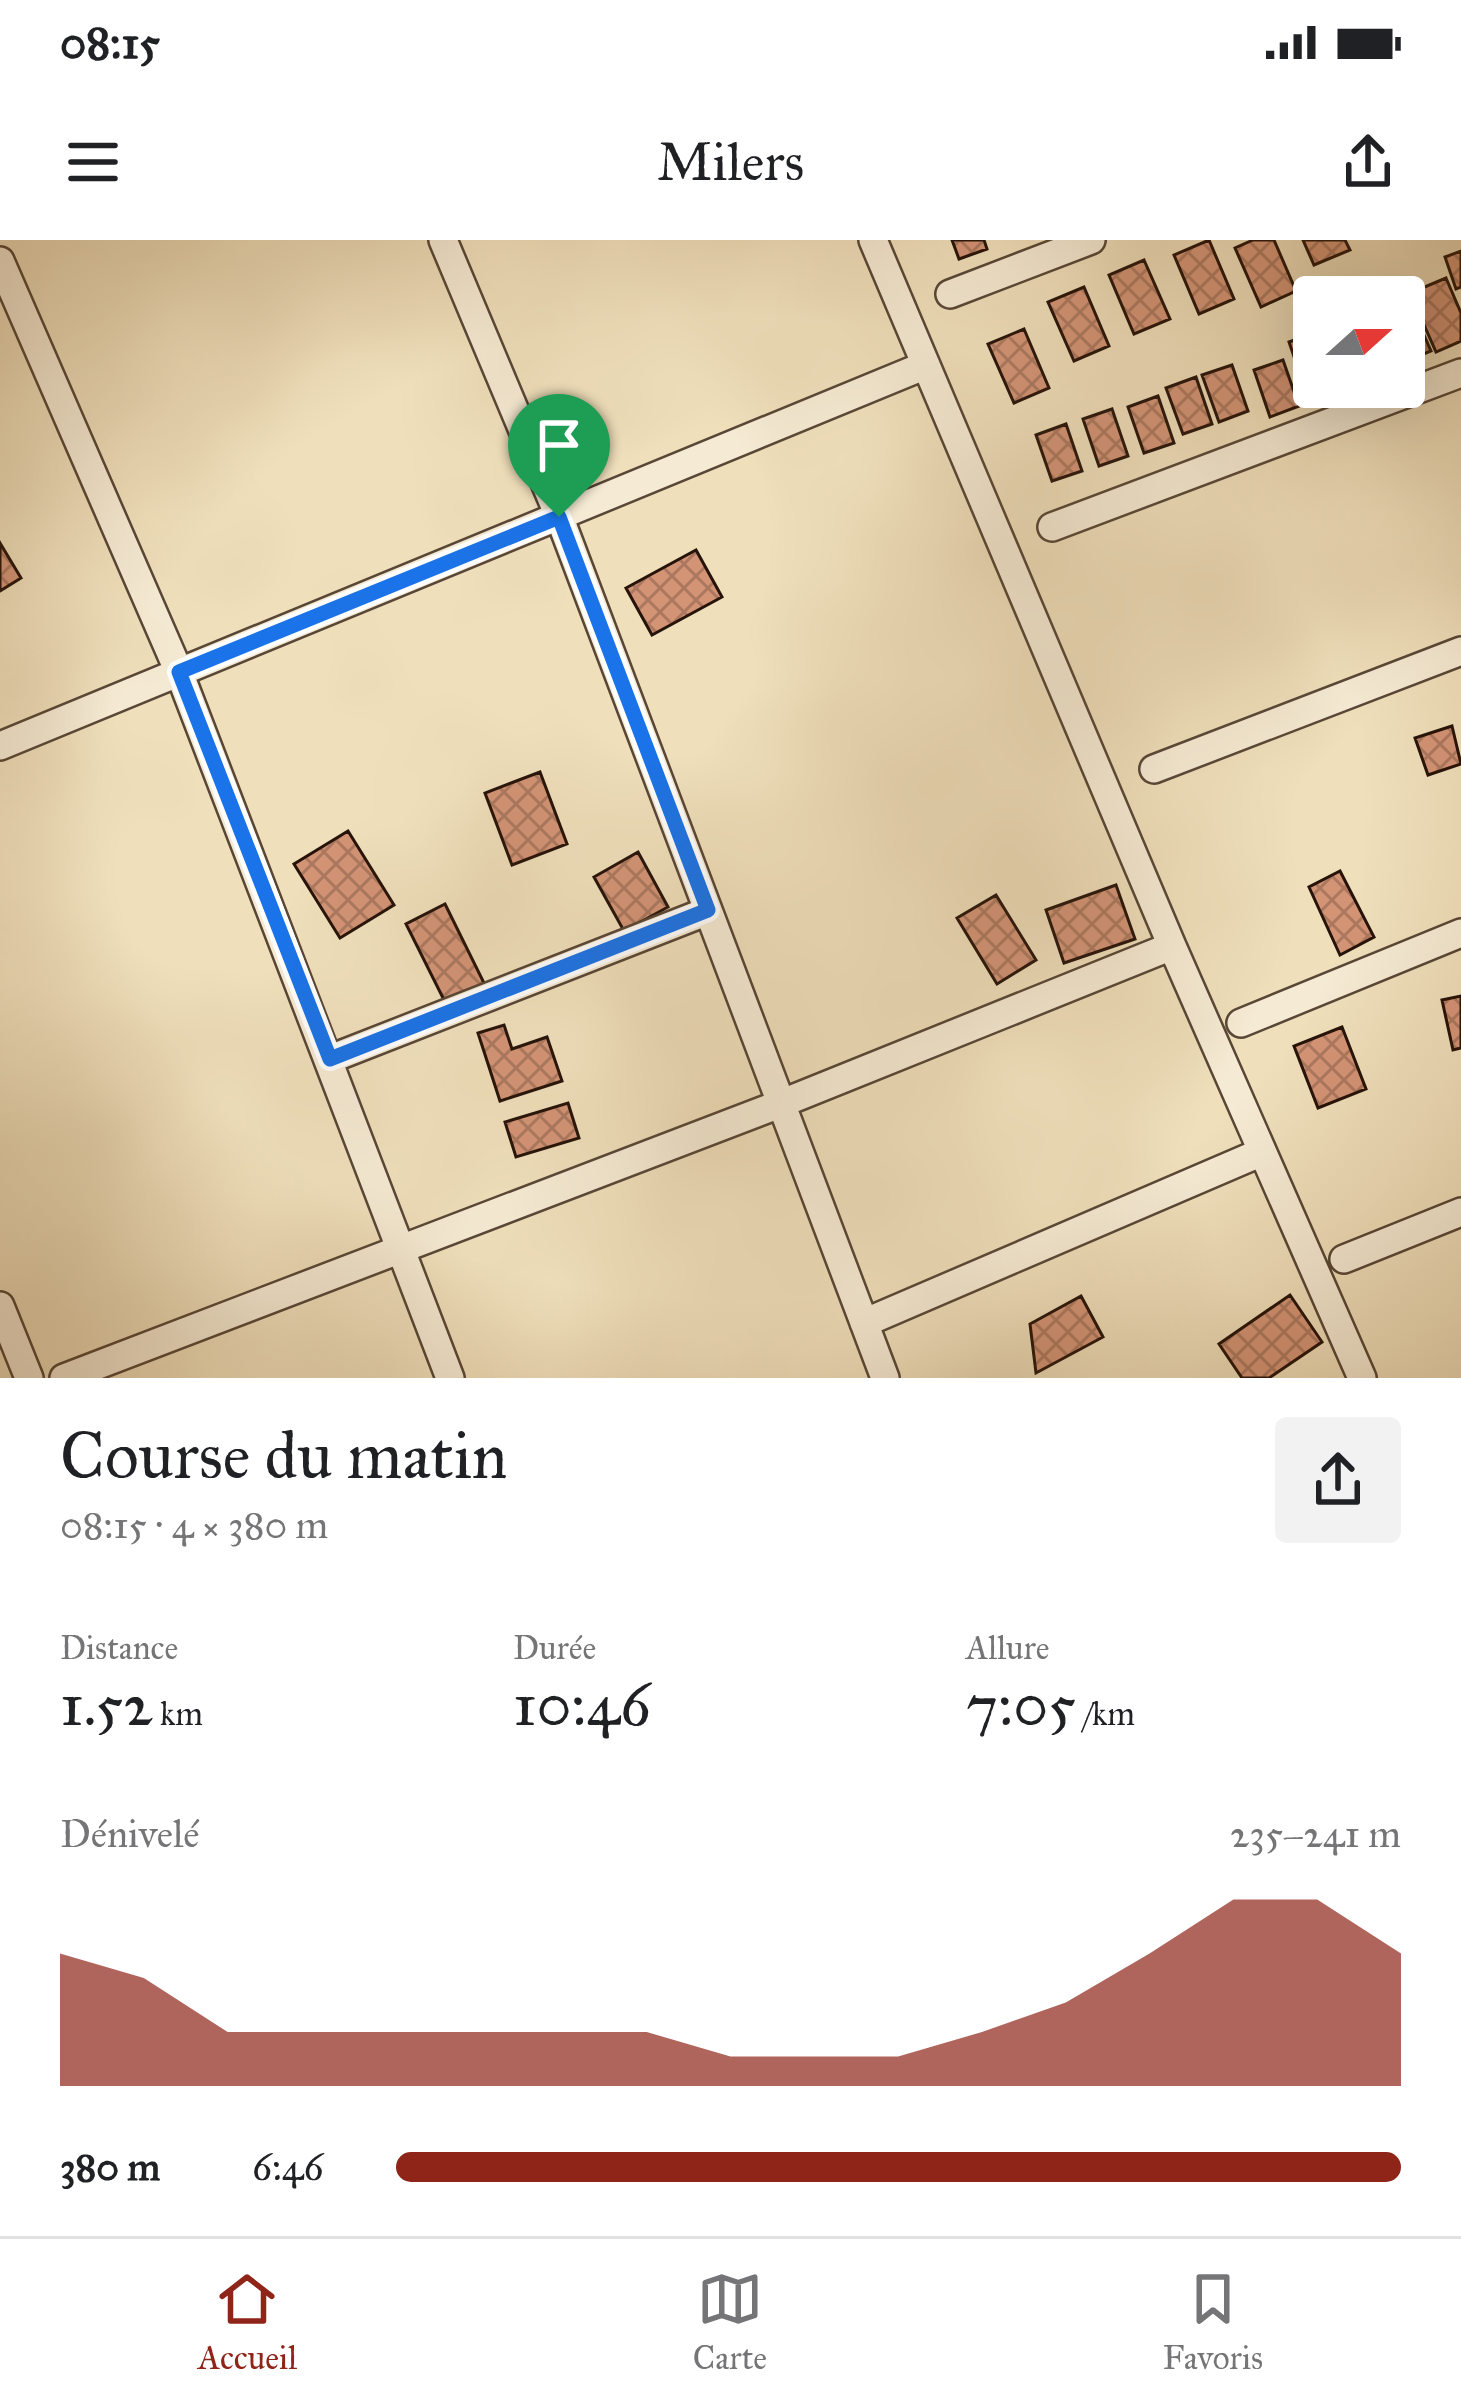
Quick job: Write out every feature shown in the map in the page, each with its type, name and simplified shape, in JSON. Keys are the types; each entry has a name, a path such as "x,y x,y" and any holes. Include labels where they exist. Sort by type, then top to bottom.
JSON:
{"street":[{"path":"442,240 559,517 885,1378"},
{"path":"873,240 1172,946 1362,1378"},
{"path":"950,294 1091,240"},
{"path":"0,261 179,672 450,1378"},
{"path":"0,746 926,365"},
{"path":"1052,527 1461,373"},
{"path":"1154,769 1461,651"},
{"path":"330,1059 708,910"},
{"path":"1241,1023 1461,933"},
{"path":"64,1378 780,1103 1172,946"},
{"path":"864,1323 1262,1152"},
{"path":"1344,1259 1461,1212"},
{"path":"0,1306 29,1378"}],"building":[{"path":"952,240 984,240 987,249 959,259"},
{"path":"1209,240 1234,299 1199,314 1174,255"},
{"path":"1253,240 1274,240 1293,292 1261,307 1235,248"},
{"path":"1303,240 1345,240 1350,250 1314,265"},
{"path":"1461,251 1461,287 1456,289 1445,257"},
{"path":"1144,260 1170,319 1134,334 1109,275"},
{"path":"1446,278 1461,313 1461,341 1436,352 1425,327 1425,287"},
{"path":"1084,287 1109,346 1074,361 1048,302"},
{"path":"1024,329 1049,388 1014,403 988,344"},
{"path":"1283,360 1294,408 1270,417 1254,370"},
{"path":"1232,365 1248,411 1219,422 1202,375"},
{"path":"1196,377 1212,424 1183,434 1166,388"},
{"path":"1158,396 1174,443 1144,453 1128,407"},
{"path":"1112,409 1128,456 1099,466 1083,419"},
{"path":"1066,424 1082,471 1052,481 1036,435"},
{"path":"0,543 21,578 0,591"},
{"path":"696,550 722,597 652,635 626,588"},
{"path":"1452,726 1461,764 1428,775 1415,738"},
{"path":"540,772 567,844 512,865 485,793"},
{"path":"348,831 394,905 340,938 294,864"},
{"path":"638,852 668,907 624,931 594,877"},
{"path":"1340,871 1374,937 1340,955 1309,887"},
{"path":"1116,885 1135,939 1064,963 1046,910"},
{"path":"996,895 1036,960 997,984 957,918"},
{"path":"445,904 486,987 447,1006 406,924"},
{"path":"1461,996 1461,1048 1453,1050 1442,1000"},
{"path":"504,1025 512,1049 547,1037 562,1081 500,1101 478,1033"},
{"path":"1342,1027 1366,1089 1318,1108 1294,1046"},
{"path":"568,1103 579,1138 516,1157 505,1122"},
{"path":"1290,1295 1322,1342 1269,1378 1242,1378 1219,1344"},
{"path":"1081,1296 1103,1337 1036,1373 1030,1324"}],"route":[{"path":"559,517 708,910 330,1059 179,672 559,517"}]}
